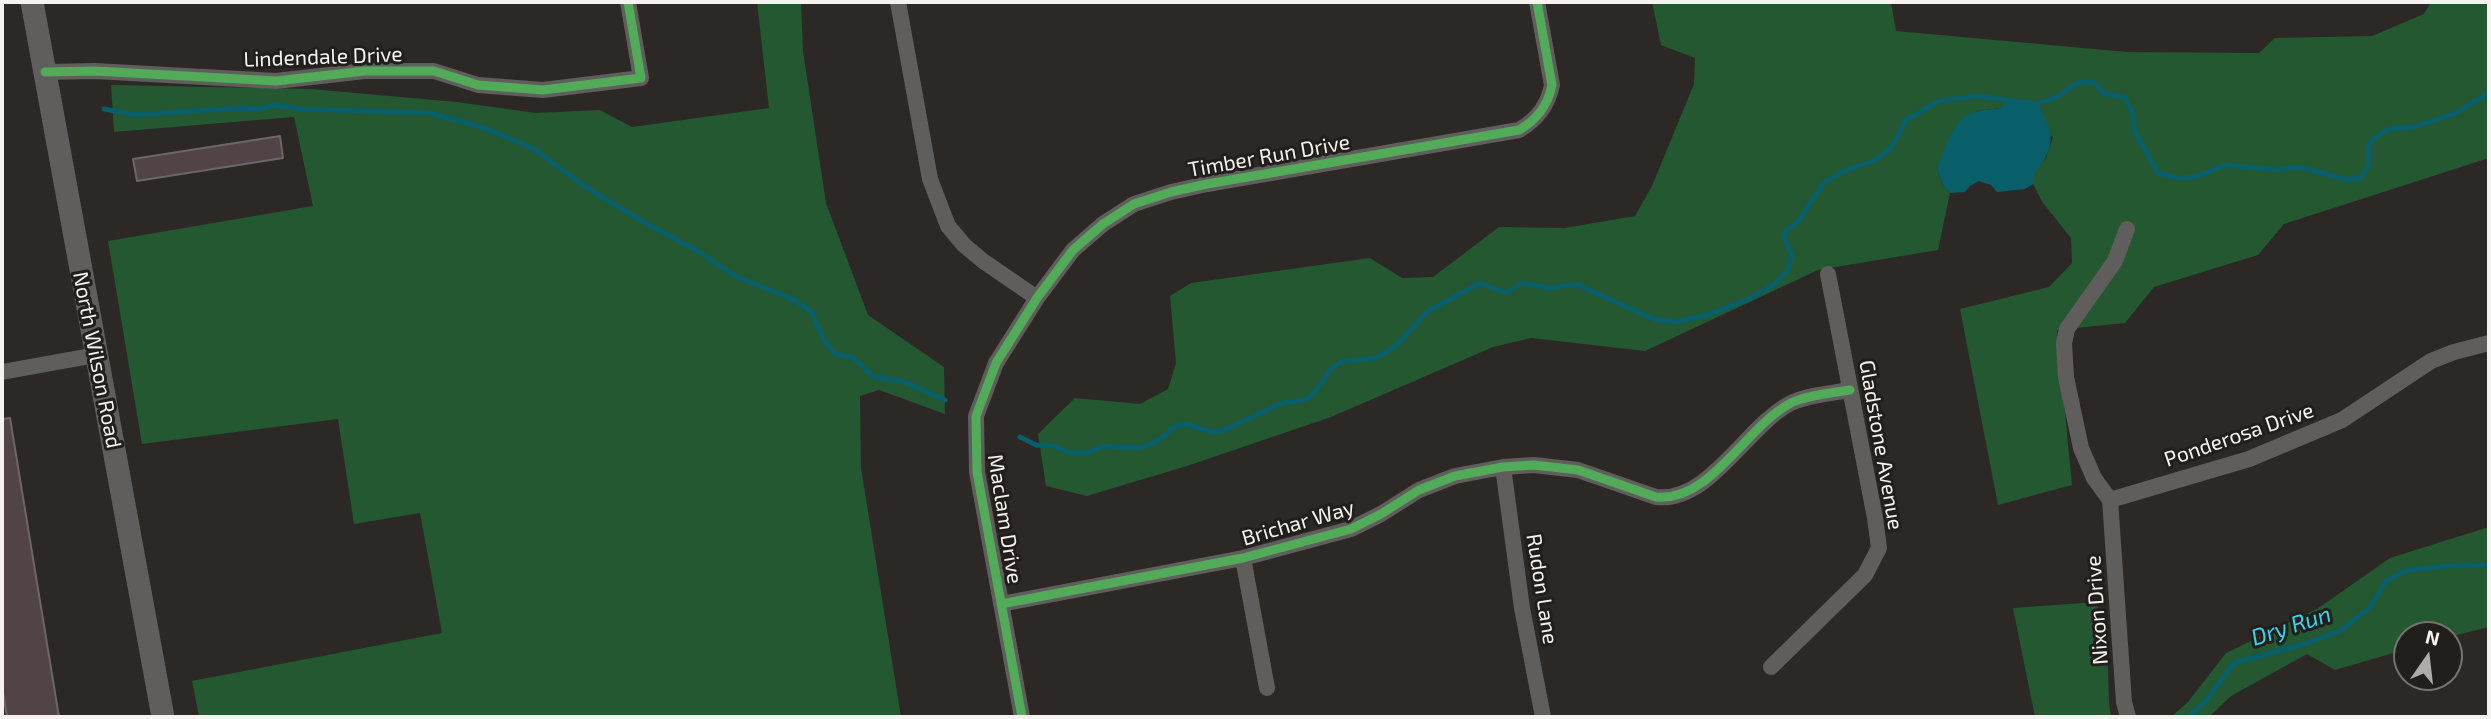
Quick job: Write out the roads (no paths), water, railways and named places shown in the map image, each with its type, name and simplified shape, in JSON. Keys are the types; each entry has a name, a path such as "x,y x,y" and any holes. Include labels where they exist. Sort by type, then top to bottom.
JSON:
{"main road":[{"name":"North Wilson Road","path":"32,2 163,717"}],"street":[{"name":"Lindendale Drive","path":"45,72 95,71 276,81 365,71 434,71 478,85 543,90 641,78 628,2"},
{"path":"898,2 930,179 948,226 964,245 983,261 1037,298"},
{"name":"Timber Run Drive","path":"1037,298 1073,250 1134,204 1207,184 1520,130 1541,112 1549,98 1552,85 1536,2"},
{"path":"2110,500 2094,478 2081,448 2066,377 2064,343 2067,329 2115,261 2127,229"},
{"name":"Gladstone Avenue","path":"1771,667 1865,575 1879,548 1828,274"},
{"name":"Maclam Drive","path":"1022,717 977,472 976,416 996,363 1037,298"},
{"name":"Ponderosa Drive","path":"2110,500 2249,459 2342,420 2431,361 2489,343"},
{"path":"2,372 96,355"},
{"name":"Brichar Way","path":"1001,604 1242,558 1350,529 1381,514 1419,490 1455,476 1503,467 1534,465 1578,470 1656,497 1669,498 1694,490 1772,416 1793,402 1850,390"},
{"name":"Rudon Lane","path":"1503,467 1522,608 1543,717"},
{"name":"Nixon Drive","path":"2110,500 2127,717"},
{"path":"1242,558 1267,688"}],"water":[{"path":"2008,99 2037,104 2048,124 2051,138 2048,153 2035,173 2033,184 2025,189 1997,192 1991,185 1979,181 1965,192 1950,193 1942,184 1937,168 1955,128 1967,115 1976,111 2001,108"}],"waterway":[{"path":"1020,437 1036,445 1054,446 1070,453 1087,453 1103,446 1140,448 1159,440 1174,427 1186,424 1211,432 1222,431 1282,403 1305,400 1315,392 1331,369 1341,362 1376,358 1397,345 1428,311 1480,283 1506,293 1522,283 1550,288 1576,284 1653,319 1676,322 1707,315 1747,300 1775,284 1788,270 1792,254 1784,238 1786,230 1797,223 1824,183 1846,170 1876,160 1892,147 1906,120 1939,101 1978,96 2037,104 2055,98 2079,82 2094,83 2105,94 2124,97 2132,111 2135,132 2158,173 2177,178 2196,177 2225,165 2278,170 2299,167 2348,180 2360,178 2369,165 2368,150 2372,140 2388,129 2414,127 2456,113 2489,93"},
{"path":"104,109 136,115 259,109 275,105 302,109 430,113 484,128 534,149 590,190 696,250 735,276 790,298 811,311 824,340 835,354 852,357 874,377 902,381 945,400"},
{"name":"Dry Run","path":"2189,717 2205,702 2234,663 2304,644 2342,630 2371,606 2386,581 2405,571 2445,566 2489,565"}]}
